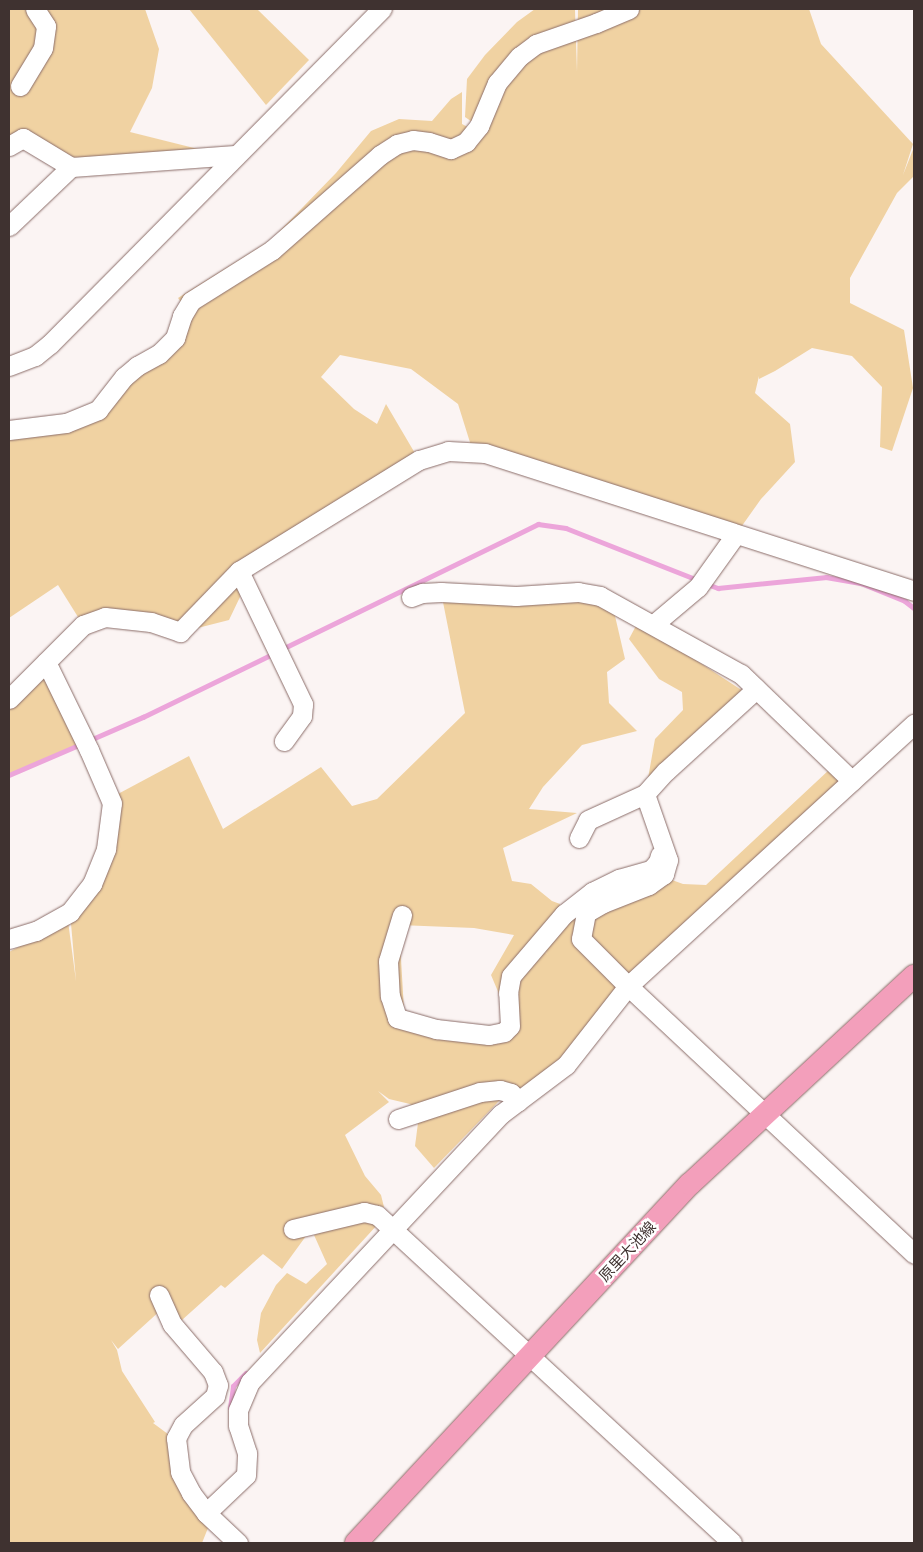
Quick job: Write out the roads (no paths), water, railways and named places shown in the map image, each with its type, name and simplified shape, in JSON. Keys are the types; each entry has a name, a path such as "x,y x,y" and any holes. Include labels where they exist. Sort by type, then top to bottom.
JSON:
{"main road":[{"name":"原里大池線","path":"356,1543 690,1184 764,1113 914,976"}],"street":[{"path":"20,86 42,48 46,26 35,9"},
{"path":"9,366 35,356 50,344 382,9"},
{"path":"9,430 66,423 98,410 124,377 137,366 159,354 175,338 182,316 192,302 272,250 380,155 397,144 413,140 429,142 451,149 466,142 479,126 497,83 520,56 536,44 596,24 629,9"},
{"path":"9,146 23,138 71,167 236,155"},
{"path":"9,226 71,167"},
{"path":"9,699 83,625 105,617 151,622 180,632 239,570 419,460 448,451 485,453 914,591"},
{"path":"654,624 701,582 736,534"},
{"path":"239,570 303,704 302,716 284,741"},
{"path":"411,597 422,593 441,592 516,596 578,592 600,596 654,624 741,674 852,781"},
{"path":"9,939 36,931 70,912 92,884 106,849 112,803 86,743 46,662"},
{"path":"579,838 588,820 645,794 666,771 756,689"},
{"path":"206,1513 246,1475 247,1452 238,1426 238,1410 250,1382 502,1114 566,1065 628,986 914,724"},
{"path":"645,794 668,860 664,874 648,885 603,903 586,913 581,939 628,986 914,1254"},
{"path":"402,915 388,961 390,996 397,1018 436,1029 489,1035 504,1032 510,1026 508,993 511,976 539,943 564,914 592,892 619,879 651,870 658,862 663,846"},
{"path":"398,1119 480,1092 500,1090 511,1093 518,1101"},
{"path":"293,1229 364,1212 377,1215 394,1228 732,1543"},
{"path":"160,1295 172,1324 214,1372 218,1384 215,1396 183,1425 176,1438 180,1472 190,1493 206,1513 238,1543"}],"waterway":[{"path":"282,649 538,524 566,528 698,580"},
{"path":"707,584 718,588 826,577 861,583 905,601 914,608"},
{"path":"90,740 143,717 273,654"},
{"path":"9,775 81,744"},
{"path":"230,1408 233,1386 246,1373"}]}
